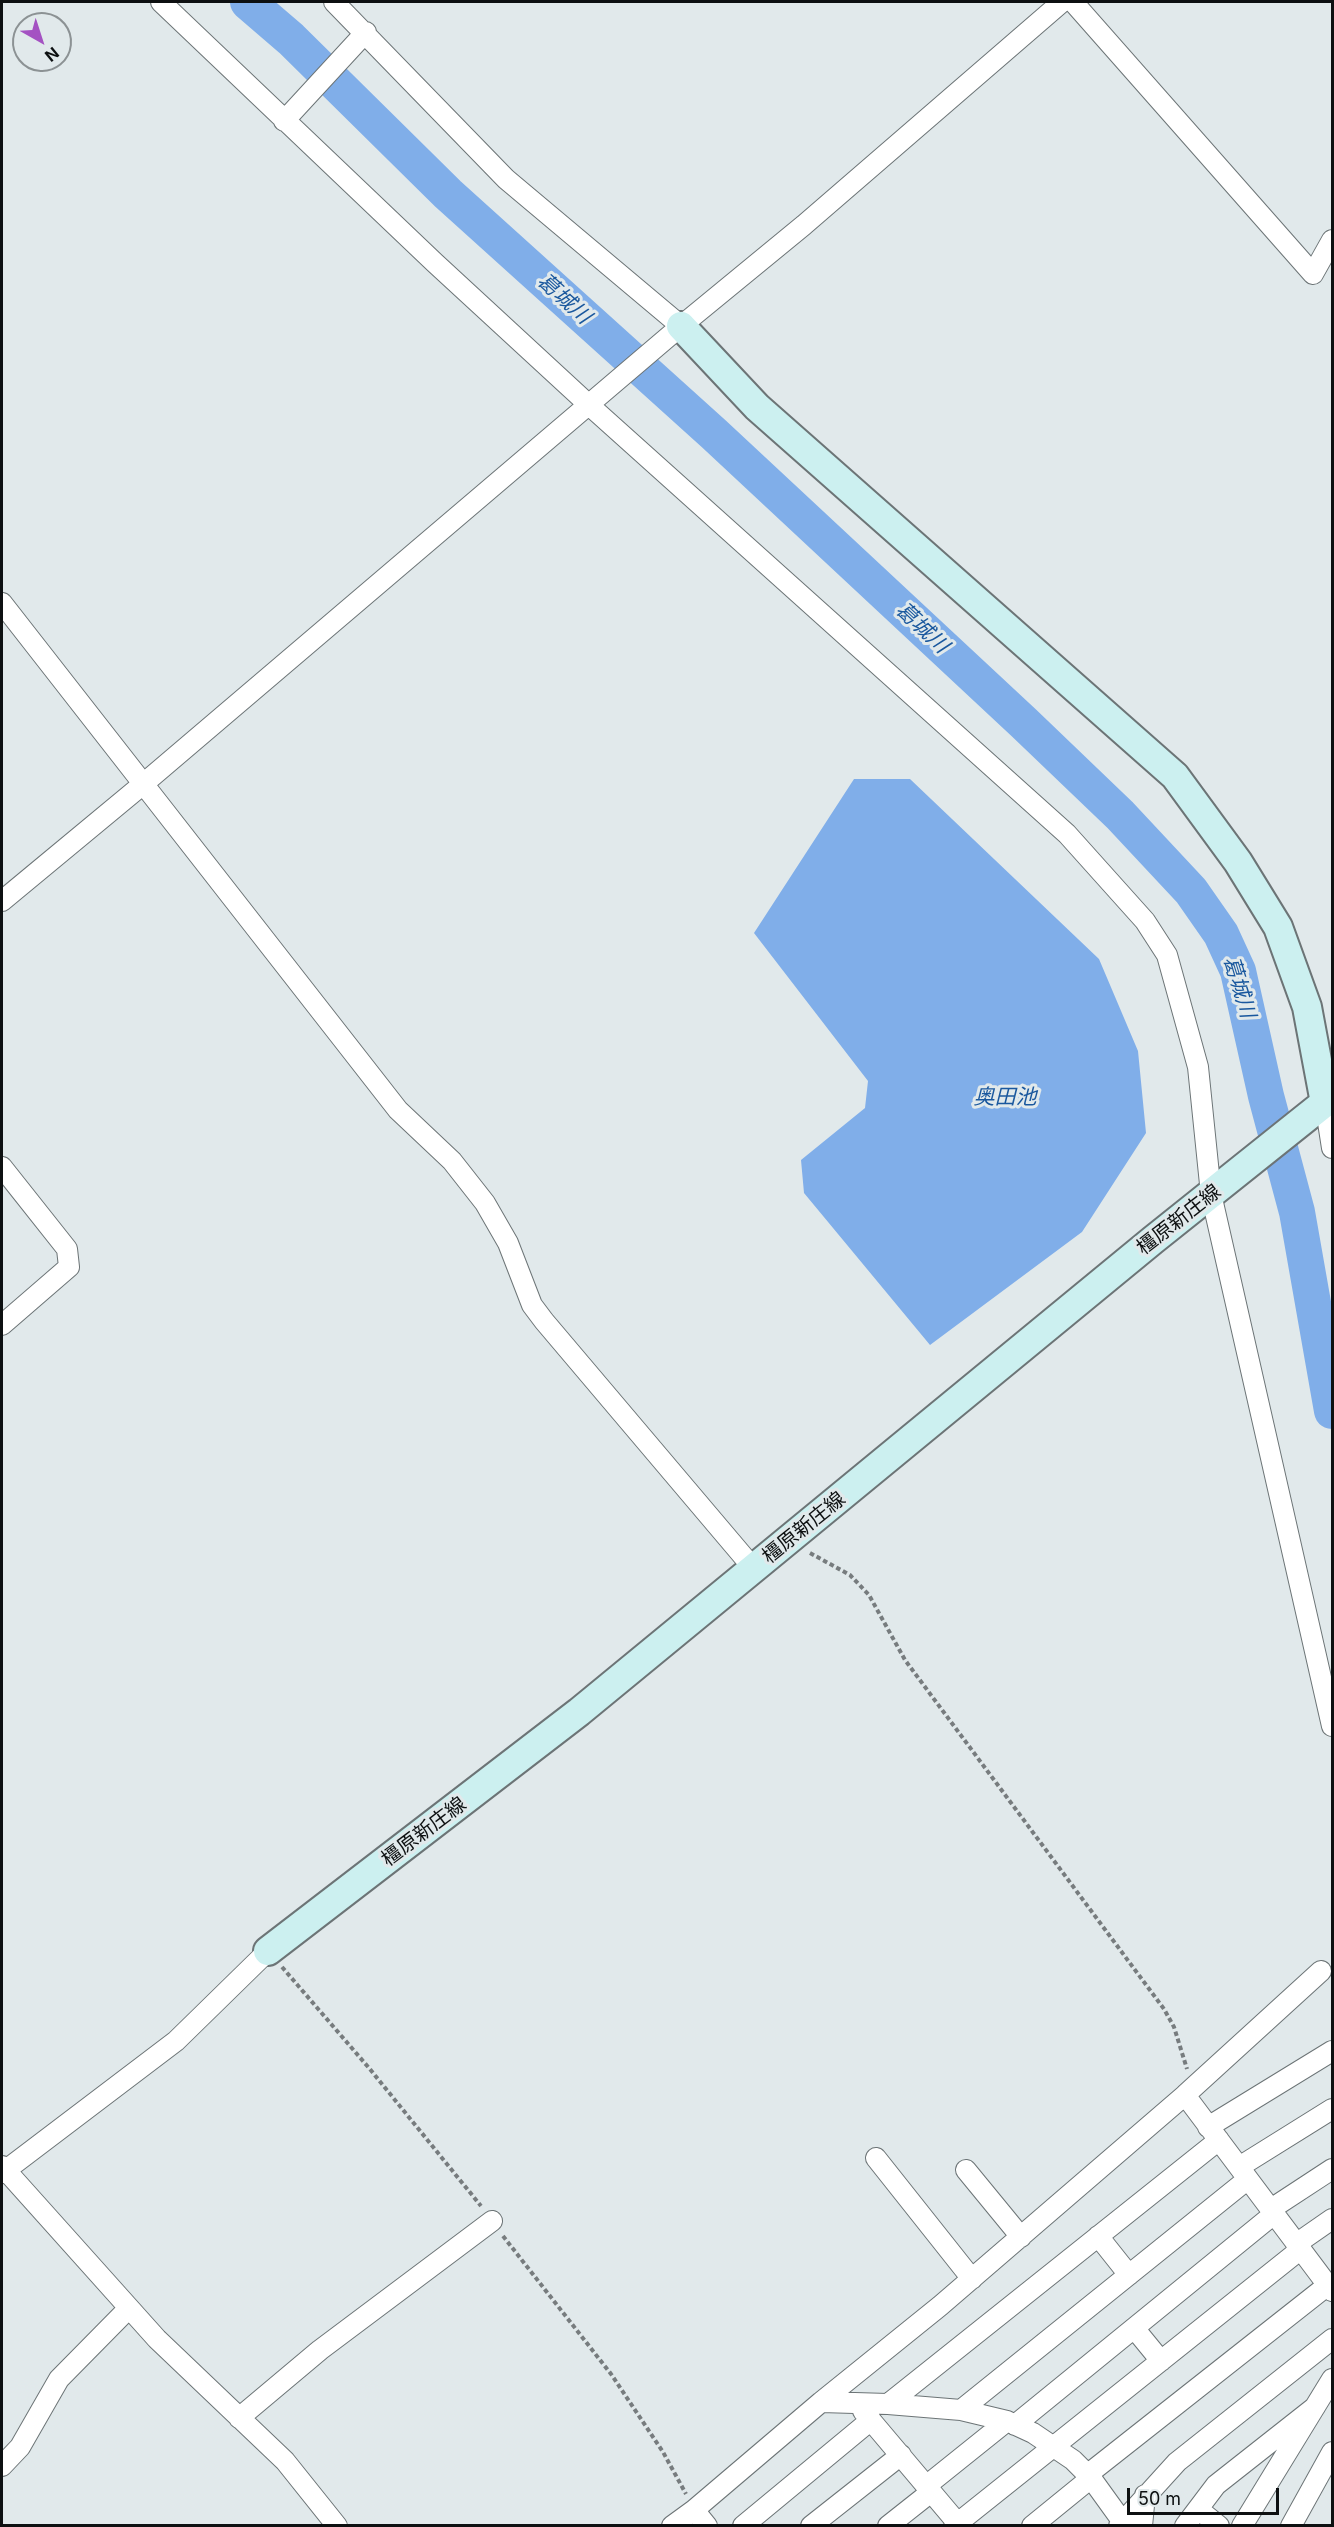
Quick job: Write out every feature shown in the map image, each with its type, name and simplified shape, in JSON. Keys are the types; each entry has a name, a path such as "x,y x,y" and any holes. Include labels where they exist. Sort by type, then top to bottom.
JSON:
{"main road":[{"path":"675,332 1175,776 1238,862 1278,927 1307,1007 1324,1104"},
{"name":"橿原新庄線","path":"268,1951 579,1712 1324,1104"}],"street":[{"path":"150,2 167,8 289,115 593,402 1067,834 1145,921 1167,955 1198,1067 1211,1194 1332,1726"},
{"path":"334,2 360,39 506,179 675,332"},
{"path":"2,901 804,225 1062,2"},
{"path":"1072,2 1313,274 1332,240"},
{"path":"289,115 360,39"},
{"path":"2,603 398,1110 452,1161 485,1203 508,1243 532,1305 754,1569"},
{"path":"1324,1104 1332,1148"},
{"path":"2,1167 67,1249 69,1267 2,1325"},
{"path":"268,1951 176,2041 3,2170 182,2364 285,2461 337,2526"},
{"path":"672,2526 972,2279 1188,2092 1322,1971"},
{"path":"888,2404 1098,2236 1213,2134 1332,2051"},
{"path":"1032,2526 1089,2476 1329,2282 1213,2134 1188,2092"},
{"path":"962,2410 1129,2275 1243,2173 1332,2109"},
{"path":"876,2158 972,2279"},
{"path":"888,2526 929,2489 1134,2328 1272,2212 1332,2169"},
{"path":"966,2170 1021,2237"},
{"path":"857,2403 957,2525 1161,2361 1332,2219"},
{"path":"239,2418 320,2350 492,2221"},
{"path":"1098,2236 1129,2275"},
{"path":"2,2466 20,2447 59,2379 129,2308"},
{"path":"1134,2328 1161,2361"},
{"path":"821,2402 962,2410 1011,2423 1055,2446 1089,2476 1120,2523 1177,2462 1332,2339"},
{"path":"1246,2524 1332,2379"},
{"path":"1185,2526 1216,2485 1315,2407"},
{"path":"742,2526 871,2420"},
{"path":"1291,2526 1332,2452"},
{"path":"811,2526 901,2456"},
{"path":"1142,2526 1145,2495"},
{"path":"1198,2509 1219,2526"},
{"path":"694,2510 707,2526"}],"path":[{"path":"789,1541 849,1575 869,1595 905,1660 1164,2009 1174,2027 1188,2092"}],"water":[{"name":"奥田池","path":"854,779 910,779 1099,959 1138,1051 1146,1133 1082,1232 930,1345 804,1193 801,1160 865,1108 868,1081 754,933"}],"waterway":[{"name":"葛城川","path":"248,2 291,39 448,194 714,434 1024,723 1120,815 1191,891 1221,934 1238,971 1266,1096 1297,1212 1332,1411"}]}
